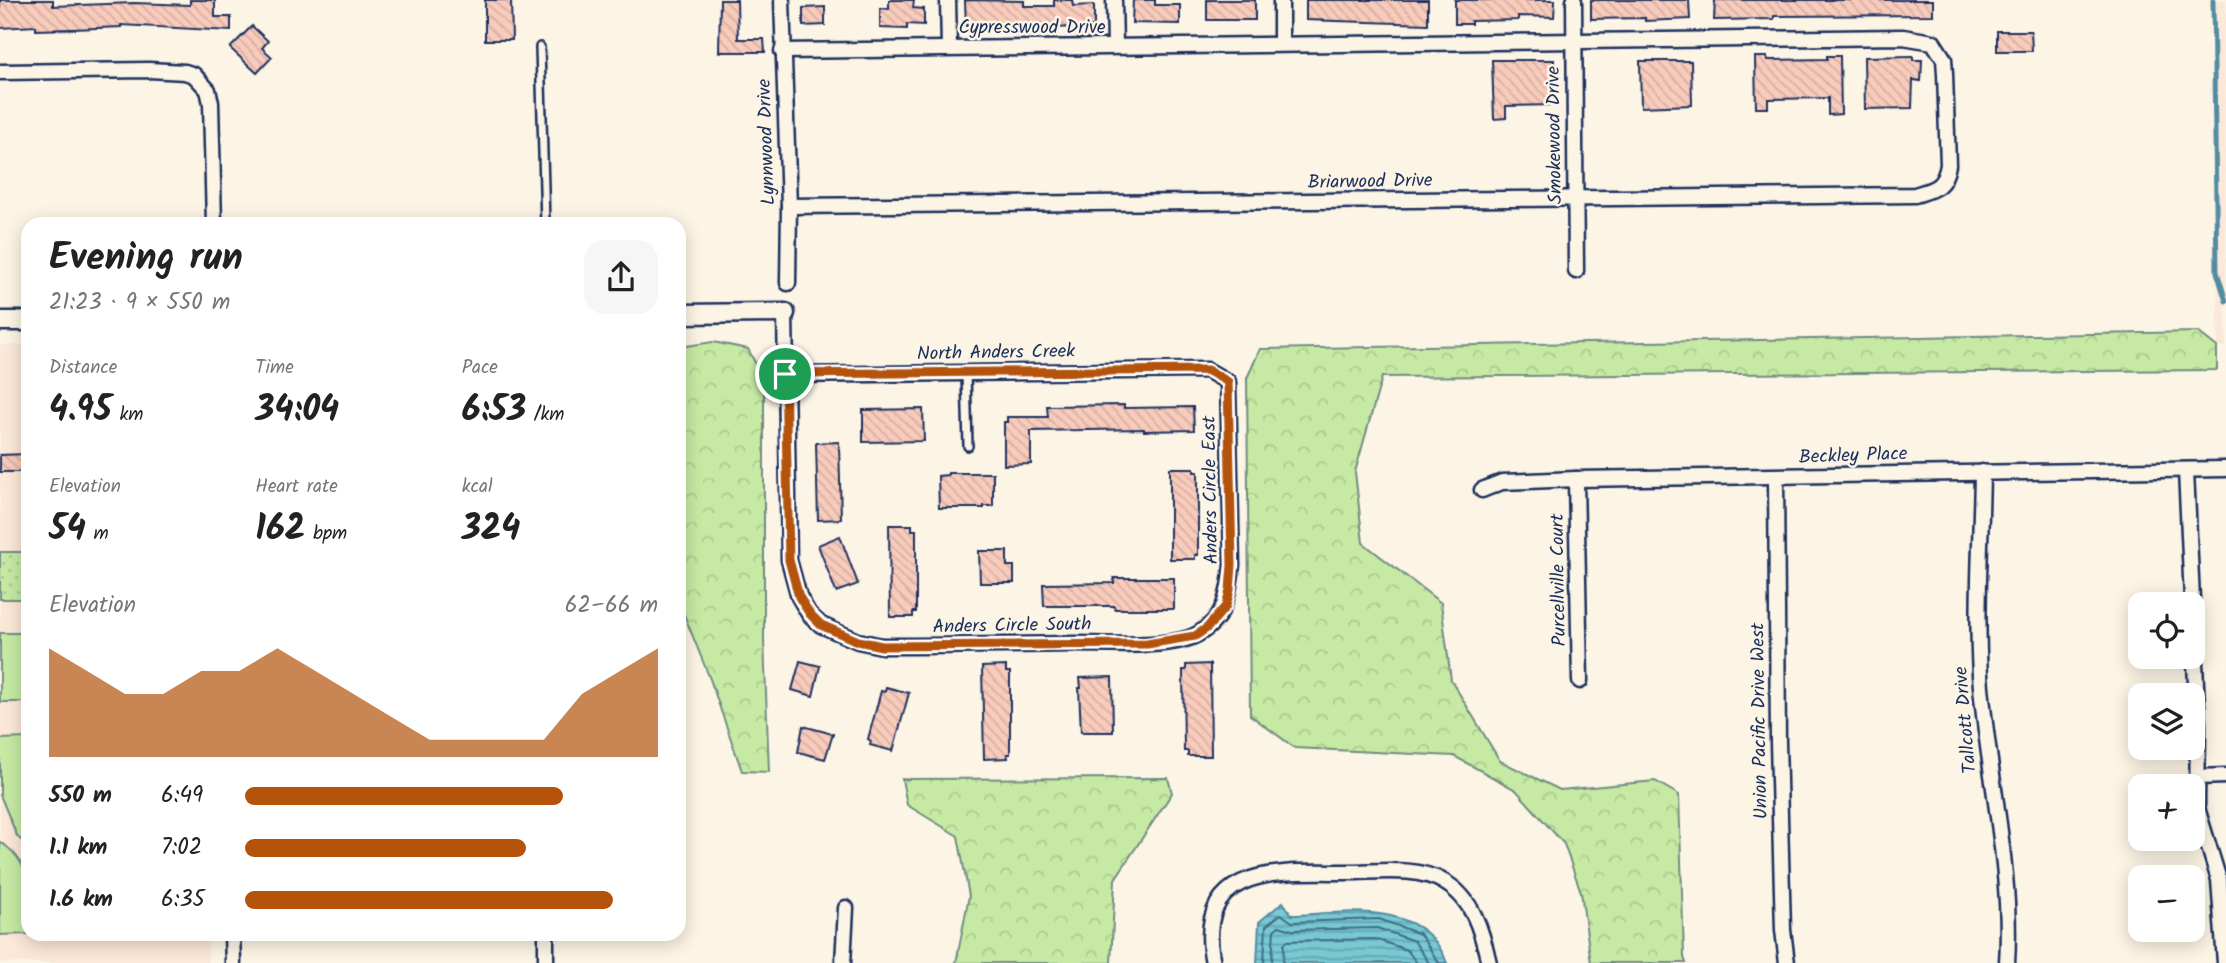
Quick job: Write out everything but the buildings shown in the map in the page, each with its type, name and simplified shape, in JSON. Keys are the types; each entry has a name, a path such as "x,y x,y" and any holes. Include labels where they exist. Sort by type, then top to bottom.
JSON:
{"street":[{"name":"Lynnwood Drive","path":"782,0 789,206 788,283"},
{"path":"948,0 948,48"},
{"path":"1114,0 1115,46"},
{"path":"1281,0 1281,44"},
{"name":"Smokewood Drive","path":"1574,0 1576,271"},
{"name":"Cypresswood Drive","path":"782,51 1903,37 1933,42 1944,59 1948,166 1946,177"},
{"path":"0,72 149,70 194,75 208,90 213,131 214,217"},
{"name":"Briarwood Drive","path":"789,206 1915,195 1936,188 1946,177"},
{"path":"686,314 785,313 785,374"},
{"path":"1,325 21,322"},
{"name":"North Anders Creek","path":"785,374 1207,370"},
{"name":"Anders Circle East","path":"1207,370 1228,382 1232,565 1226,606 1217,619"},
{"name":"Anders Circle South","path":"785,374 789,560 799,597 821,625 858,641 882,646 1147,644 1195,636 1217,619"},
{"name":"Beckley Place","path":"1482,490 1502,482 1703,475 1776,477 2226,469"},
{"path":"2186,471 2198,774"},
{"name":"Tallcott Drive","path":"1982,472 1978,606 1980,675 2004,876 2009,934 2007,963"},
{"name":"Union Pacific Drive West","path":"1776,477 1778,742 1783,930 1787,963"},
{"name":"Purcellville Court","path":"1576,479 1580,681"},
{"path":"2205,777 2226,776"},
{"path":"2205,834 2219,880 2225,963"},
{"path":"1213,963 1210,928 1213,909 1227,891 1248,878 1267,874 1310,872 1398,872 1430,875 1454,889 1470,906 1479,925 1489,963"},
{"path":"843,963 846,908"},
{"path":"232,941 233,963"},
{"path":"546,941 546,963"}],"lane":[{"path":"540,47 545,217"},
{"path":"966,373 968,446"}],"shaded area":[{"path":"2216,0 2226,0 2226,347 2218,347"},
{"path":"0,345 21,345 21,941 208,941 208,963 0,963"}],"green space":[{"path":"2198,332 2217,347 2217,370 1382,377 1355,472 1363,543 1441,603 1451,680 1500,761 1560,790 1655,781 1679,795 1686,963 1591,963 1581,892 1564,844 1516,790 1454,756 1295,748 1250,715 1247,378 1260,349"},
{"path":"713,342 748,349 764,380 764,640 769,772 742,771 686,619 686,346"},
{"path":"0,552 21,552 21,599 0,599"},
{"path":"0,633 21,633 21,702 0,702"},
{"path":"21,738 21,840 0,795 0,739"},
{"path":"1168,778 1172,793 1115,879 1111,963 956,963 969,896 958,836 907,805 902,779"},
{"path":"0,842 21,862 21,934 0,935"}],"water":[{"path":"1283,902 1292,915 1359,912 1402,919 1421,928 1436,942 1447,963 1257,963 1259,922"}],"waterway":[{"path":"2213,0 2217,272 2226,301"}],"route":[{"path":"1207,370 1228,382 1232,565 1226,606 1217,619 1195,636 1147,644 882,646 858,641 821,625 799,597 789,560 785,374 1207,370"}]}
